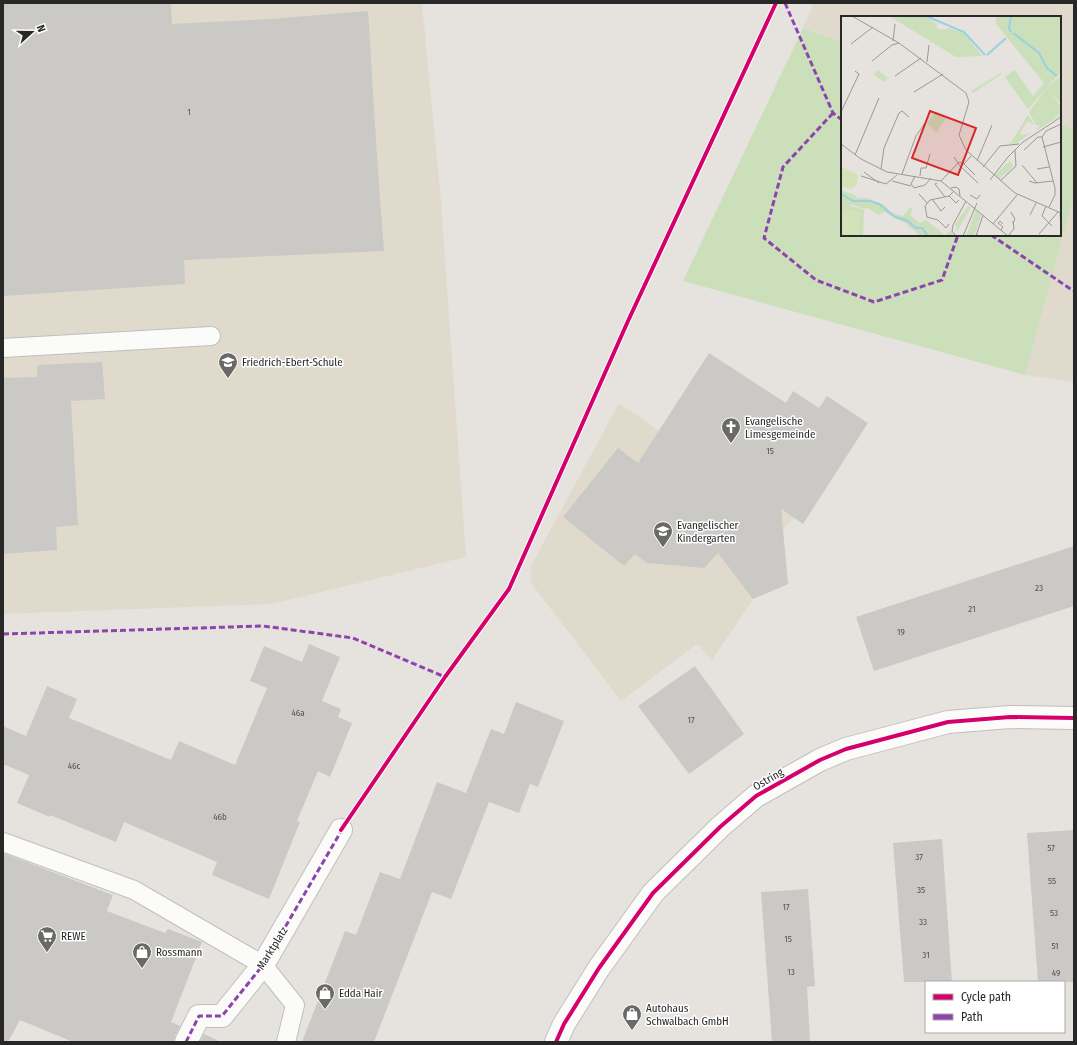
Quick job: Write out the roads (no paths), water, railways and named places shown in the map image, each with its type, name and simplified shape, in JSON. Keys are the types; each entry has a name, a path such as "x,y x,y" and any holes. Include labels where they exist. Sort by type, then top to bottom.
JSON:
{"street":[{"name":"Ostring","path":"556,1042 564,1024 599,968 653,893 720,827 756,796 820,760 846,750 948,722 1010,717 1074,718"},
{"name":"Marktplatz","path":"186,1042 199,1016 222,1016 263,965 341,830"}],"lane":[{"path":"3,348 211,336"},
{"path":"3,842 134,890 263,965 295,1005 286,1042"}],"place":[{"name":"Friedrich-Ebert-Schule","path":"228,379"},
{"name":"Evangelische Limesgemeinde","path":"731,444"},
{"name":"Evangelischer Kindergarten","path":"663,548"},
{"name":"REWE","path":"47,953"},
{"name":"Rossmann","path":"142,969"},
{"name":"Edda Hair","path":"325,1010"},
{"name":"Autohaus Schwalbach GmbH","path":"632,1031"}]}
